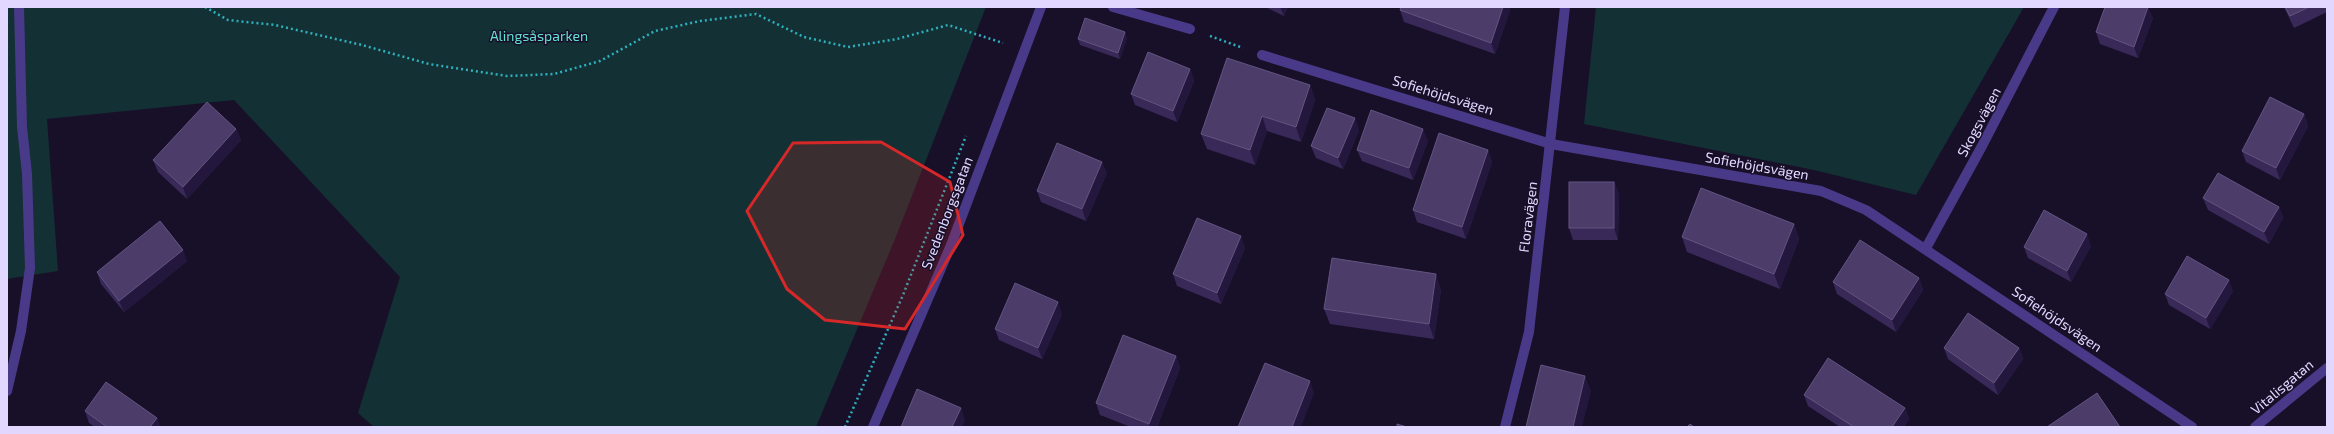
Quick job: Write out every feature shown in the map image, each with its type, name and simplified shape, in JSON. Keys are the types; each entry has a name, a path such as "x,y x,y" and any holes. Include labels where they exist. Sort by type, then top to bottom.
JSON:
{"street":[{"path":"7,391 21,331 30,268 27,174 22,127 19,7"},
{"name":"Svedenborgsgatan","path":"873,427 951,245 1041,7"},
{"path":"1113,7 1190,29"},
{"name":"Floravägen","path":"1505,427 1529,332 1565,7"},
{"name":"Skogsvägen","path":"1926,248 2054,7"},
{"name":"Sofiehöjdsvägen","path":"1262,55 1551,144 1821,191 1866,210 1926,248 2192,427"},
{"name":"Vitalisgatan","path":"2255,427 2327,368"}],"path":[{"path":"205,7 228,20 275,25 362,45 429,64 507,76 554,74 600,61 655,31 700,21 756,14 804,37 848,47 897,39 948,25 1003,43"},
{"path":"1190,29 1262,55"},
{"path":"1000,51 1006,36"},
{"path":"845,427 903,295 968,132"}],"highlighted area":[{"path":"881,142 950,182 963,235 905,329 825,320 787,289 747,211 793,143"}],"green space":[{"name":"Alingsåsparken","path":"7,7 986,7 895,239 816,427 374,427 358,413 400,277 234,100 47,119 58,271 7,279"},
{"path":"1596,7 2024,7 1916,195 1814,170 1584,124"}],"building":[{"path":"1401,7 1503,7 1491,43 1400,10"},
{"path":"2105,7 2148,7 2134,47 2096,32"},
{"path":"2285,7 2309,7 2290,16"},
{"path":"1085,18 1125,32 1118,53 1078,39"},
{"path":"1148,52 1190,69 1173,111 1131,94"},
{"path":"1227,58 1310,85 1296,127 1262,116 1250,150 1201,134"},
{"path":"2270,97 2304,114 2276,168 2242,151"},
{"path":"207,102 236,129 183,187 153,160"},
{"path":"1327,108 1355,118 1338,158 1311,146"},
{"path":"1371,110 1423,129 1409,168 1357,150"},
{"path":"1439,133 1488,150 1462,227 1413,210"},
{"path":"1057,143 1102,162 1082,209 1037,191"},
{"path":"2218,173 2279,207 2264,232 2203,198"},
{"path":"1569,182 1614,182 1614,228 1569,228"},
{"path":"1701,188 1794,224 1774,274 1682,237"},
{"path":"2044,210 2087,234 2067,271 2024,247"},
{"path":"1197,218 1241,236 1217,293 1173,274"},
{"path":"160,221 183,250 119,301 97,272"},
{"path":"1860,240 1919,278 1892,320 1833,282"},
{"path":"2187,256 2229,280 2206,318 2165,294"},
{"path":"1332,258 1436,274 1429,324 1324,309"},
{"path":"1015,283 1058,302 1038,348 995,329"},
{"path":"1968,313 2019,348 1994,383 1944,348"},
{"path":"1123,335 1176,356 1149,424 1096,403"},
{"path":"1828,358 1905,408 1892,427 1854,427 1804,395"},
{"path":"1265,363 1310,381 1292,427 1238,427"},
{"path":"1541,365 1585,376 1573,427 1526,427"},
{"path":"106,382 157,418 150,427 107,427 85,411"},
{"path":"917,389 961,408 952,427 901,427"},
{"path":"2097,393 2120,427 2047,427"},
{"path":"1397,424 1407,427 1397,427"},
{"path":"1690,424 1694,427 1687,427"}]}
